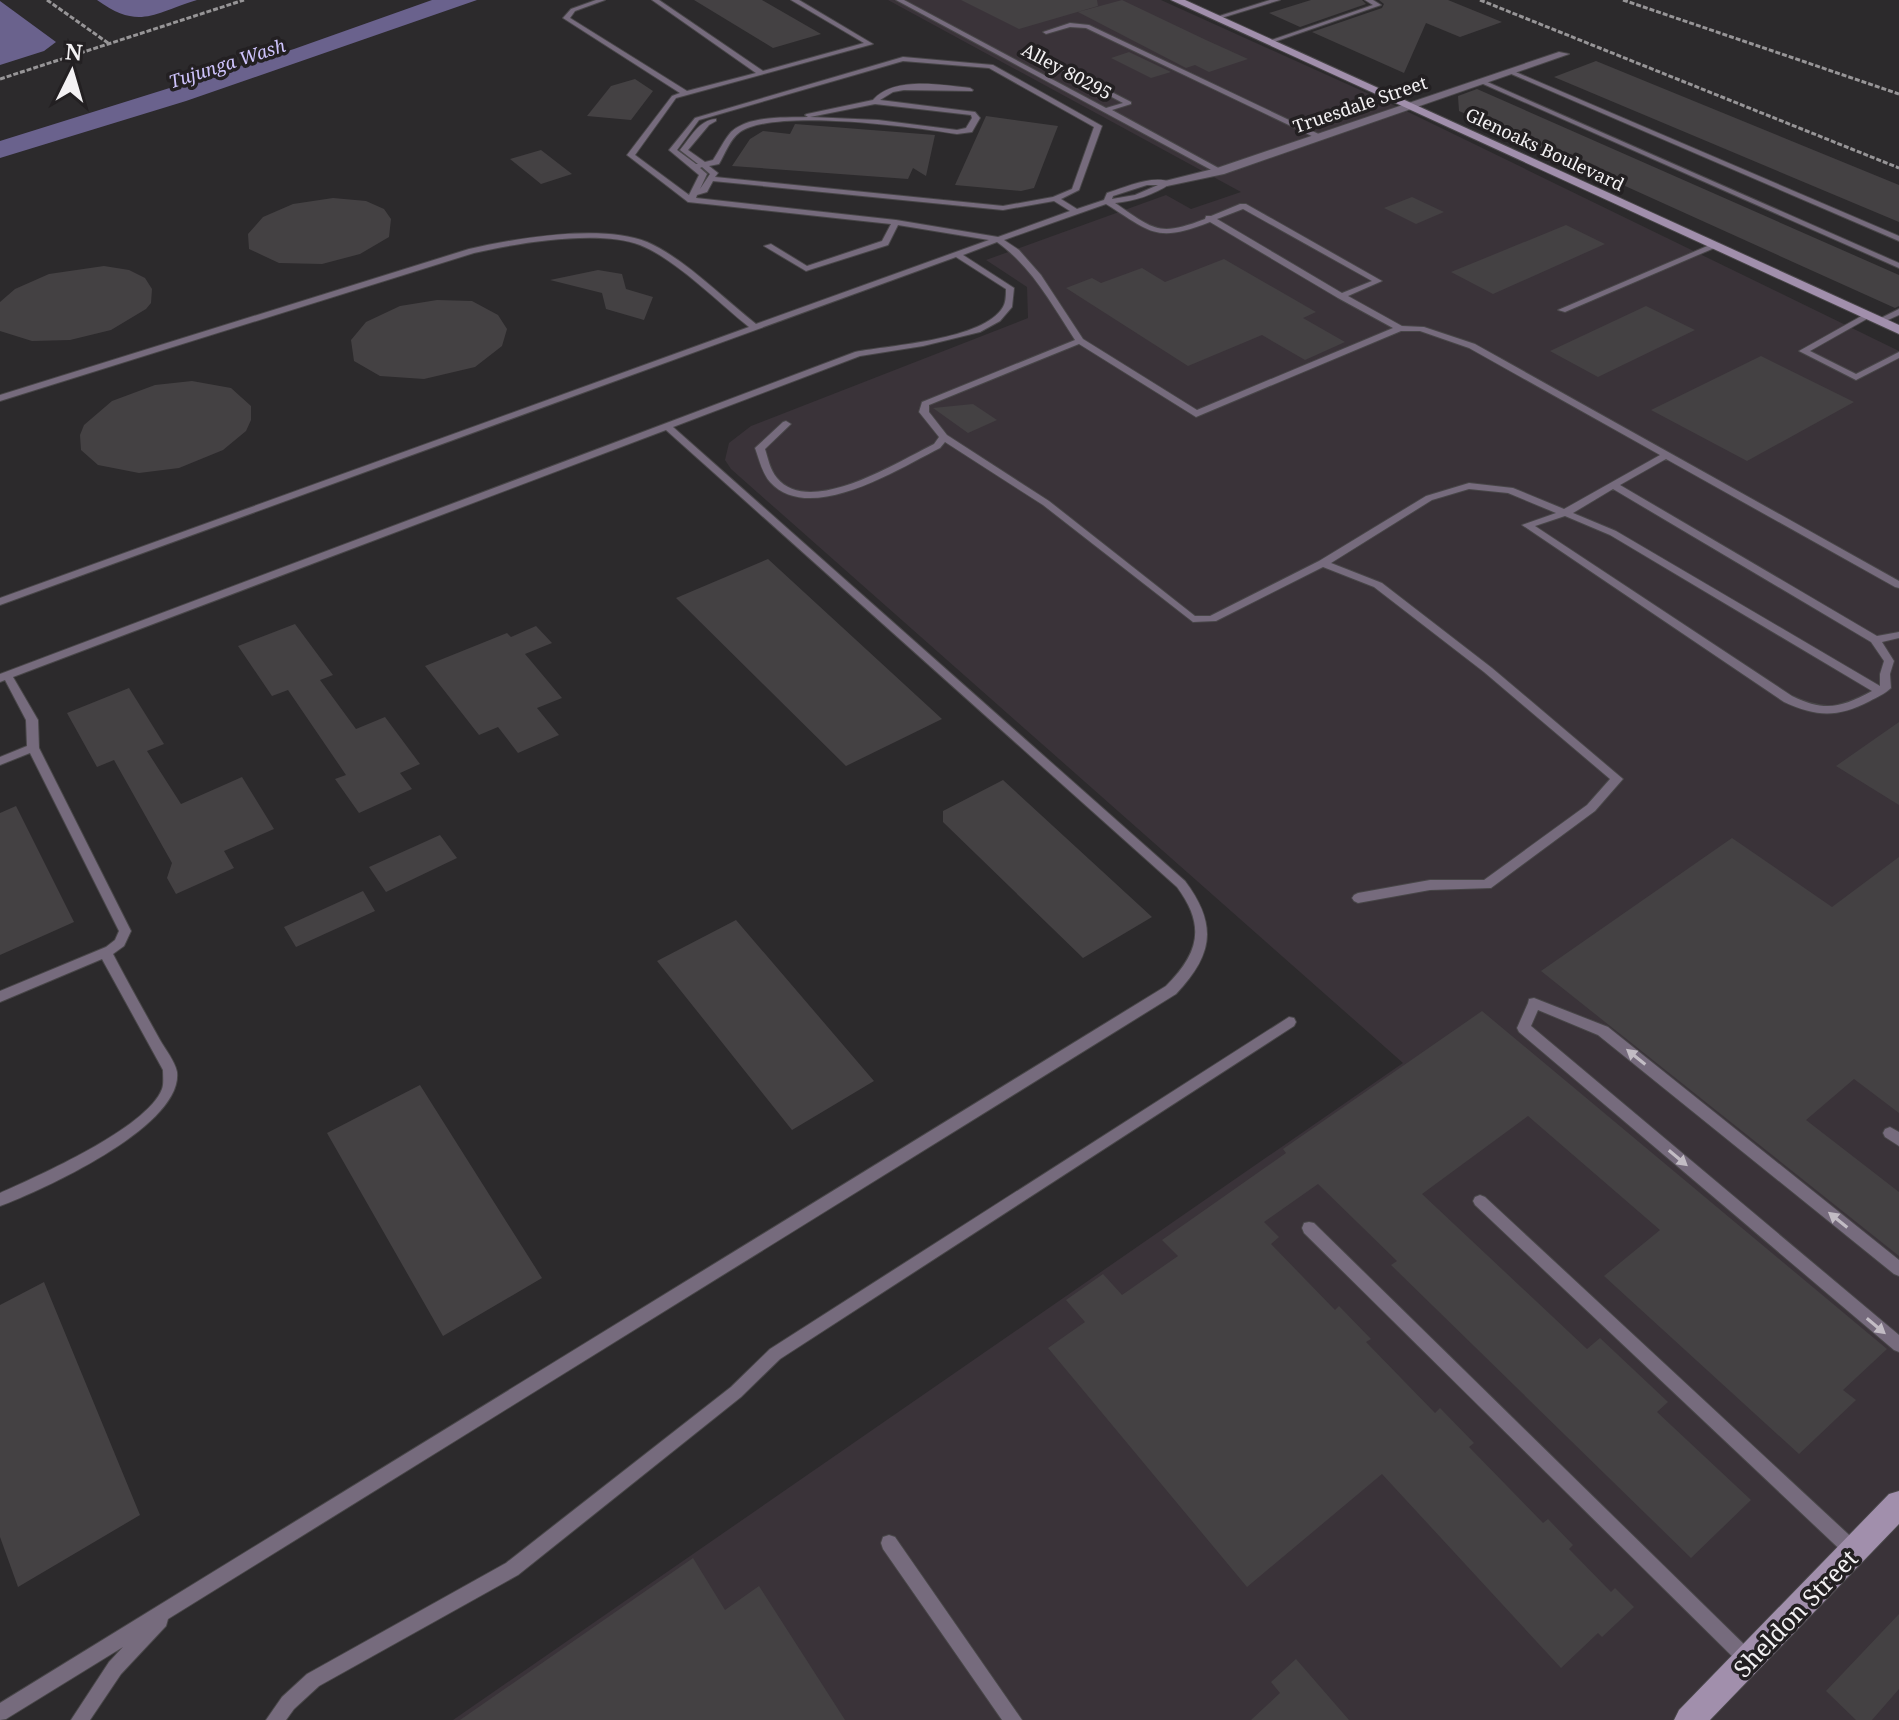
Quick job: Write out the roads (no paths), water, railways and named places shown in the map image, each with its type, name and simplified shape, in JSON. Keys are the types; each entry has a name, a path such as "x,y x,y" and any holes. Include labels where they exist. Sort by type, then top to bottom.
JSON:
{"main road":[{"name":"Glenoaks Boulevard","path":"1176,0 1899,330"},
{"name":"Sheldon Street","path":"1689,1720 1899,1504"}],"street":[{"name":"Truesdale Street","path":"1167,182 1220,171 1563,54"}],"lane":[{"path":"602,0 573,10 566,18 686,94"},
{"path":"655,0 761,73"},
{"path":"794,0 870,44 674,97 631,155 691,200 896,222 998,239 1016,252 1038,277 1080,341 1196,414 1400,328 1421,329 1472,346 1899,585"},
{"name":"Alley 80295","path":"899,0 1220,171"},
{"path":"1216,18 1277,0"},
{"path":"1269,42 1378,5 1368,0"},
{"path":"1046,32 1070,25 1087,26 1321,137"},
{"path":"697,193 694,189 703,174 684,150 706,123 904,64 1001,71 1098,126 1075,190 1055,199 1003,208 711,179"},
{"path":"1065,70 1129,103 1106,110"},
{"path":"1511,72 1899,239"},
{"path":"1483,82 1899,266"},
{"path":"875,102 882,94 912,87 970,90"},
{"path":"698,166 716,162 736,132 772,120 794,119 957,132 969,130 976,118 973,113 875,102 794,119"},
{"path":"691,200 704,190 714,173 698,166"},
{"path":"0,602 998,239 1107,201 1121,201 1157,190 1167,182"},
{"path":"1055,199 1077,212"},
{"path":"1107,201 1159,232 1169,233 1243,206 1378,281 1341,296"},
{"path":"1209,218 1400,328"},
{"path":"768,246 806,269 885,243 896,222"},
{"path":"0,398 472,251 519,243 610,237 643,243 755,328"},
{"path":"1562,310 1715,246"},
{"path":"0,997 105,952 120,943 124,927 33,748 32,720 3,676 858,354 929,345 1003,316 1012,303 1010,288 957,254"},
{"path":"1899,312 1873,319 1803,351 1856,377 1899,355"},
{"path":"1080,341 925,404 924,412 944,437 1046,503 1193,619 1212,619 1323,563 1404,510 1429,498 1469,486 1510,490 1613,533 1880,691"},
{"path":"786,424 760,448 773,480 794,494 818,495 854,486 937,446 944,437"},
{"path":"0,1713 1171,990 1185,977 1199,951 1203,936 1199,909 1181,884 668,427"},
{"path":"1613,485 1875,640 1889,661 1885,674 1886,688 1846,710 1814,712 1788,699 1527,525 1565,513 1613,485 1666,455"},
{"path":"1323,563 1339,566 1378,585 1488,670 1617,779 1591,808 1487,885 1430,885 1358,898"},
{"path":"1875,640 1899,635"},
{"path":"0,761 33,748"},
{"path":"0,1200 118,1140 161,1102 169,1088 170,1070 105,952"},
{"path":"1899,1269 1603,1031 1534,1003 1524,1028 1899,1345"},
{"path":"275,1720 294,1696 313,1680 512,1569 736,1392 775,1354 1289,1022"},
{"path":"1480,1201 1855,1552"},
{"path":"1309,1228 1748,1660"},
{"path":"889,1543 1013,1720"},
{"path":"80,1720 98,1691 141,1639 192,1594"}],"water label":[{"name":"Tujunga Wash","path":"227,63"}]}
